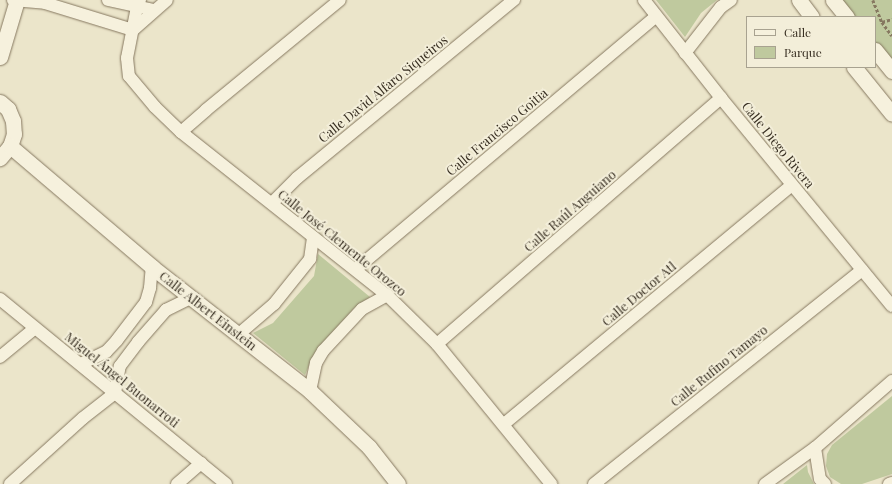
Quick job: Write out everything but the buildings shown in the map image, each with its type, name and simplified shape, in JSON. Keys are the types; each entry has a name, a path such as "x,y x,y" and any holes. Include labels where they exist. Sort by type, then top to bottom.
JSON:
{"street":[{"path":"0,57 16,0 45,3 132,30 167,0"},
{"path":"108,0 139,4 154,10"},
{"path":"181,132 340,0"},
{"name":"Calle David Alfaro Siqueiros","path":"272,203 297,178 514,0"},
{"name":"Calle Diego Rivera","path":"644,0 721,98 892,306"},
{"path":"685,53 721,7 731,0"},
{"path":"798,0 811,16"},
{"path":"833,0 846,16"},
{"name":"Calle José Clemente Orozco","path":"139,4 127,58 128,76 155,107 181,132 387,295 437,344 504,424 551,484"},
{"name":"Calle Francisco Goitia","path":"356,269 656,16"},
{"path":"876,51 892,71"},
{"path":"855,68 892,114"},
{"name":"Calle Raúl Anguiano","path":"437,344 721,98"},
{"path":"0,102 8,109 13,121 14,134 10,146 0,158"},
{"name":"Calle Albert Einstein","path":"10,146 152,267 310,391 369,447 398,484"},
{"name":"Calle Doctor Atl","path":"504,424 792,185"},
{"path":"239,334 274,304 310,259 313,237"},
{"path":"81,364 97,358 106,352 146,302 150,288 152,267"},
{"name":"Calle Rufino Tamayo","path":"594,484 862,270"},
{"path":"310,391 316,363 323,351 362,309 387,295"},
{"path":"10,484 83,418 115,393 120,366 138,342 166,310 191,298"},
{"name":"Miguel Ángel Buonarroti","path":"0,299 226,484"},
{"path":"0,357 36,328"},
{"path":"766,484 815,448 892,381"},
{"path":"815,448 820,479 825,484"},
{"path":"177,484 201,463"}],"path":[{"path":"873,0 882,22 892,36"},
{"path":"882,22 892,19"}],"green space":[{"path":"656,0 717,0 701,13 685,37"},
{"path":"830,0 892,0 892,75 876,56 876,16 843,16"},
{"path":"318,254 370,297 355,307 313,356 305,375 253,333 273,323 314,276"},
{"path":"892,396 892,474 862,484 841,484 830,477 826,466 827,454 832,445"},
{"path":"807,465 808,472 814,484 783,484"}]}
